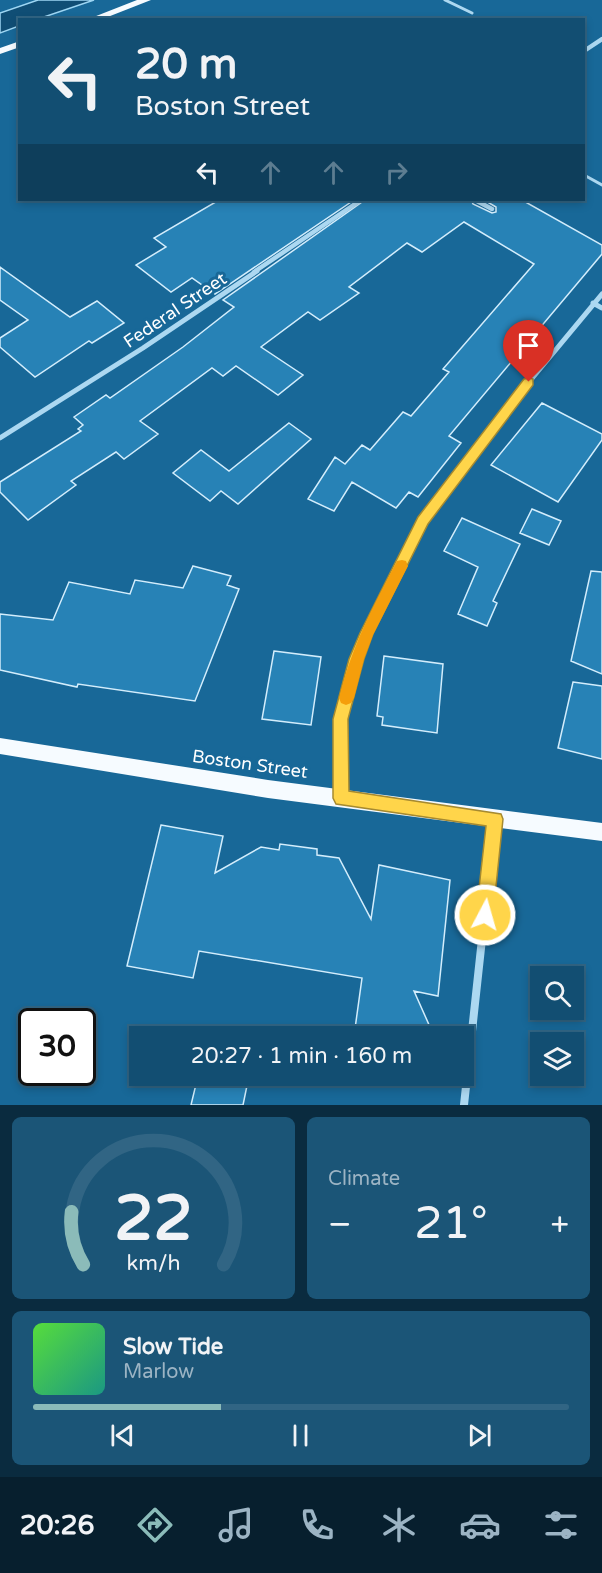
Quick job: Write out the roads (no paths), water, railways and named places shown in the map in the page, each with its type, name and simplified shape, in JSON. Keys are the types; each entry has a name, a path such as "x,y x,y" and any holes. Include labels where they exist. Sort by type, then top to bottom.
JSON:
{"main road":[{"path":"96,18 146,0"},
{"path":"0,51 18,45"},
{"name":"Boston Street","path":"0,746 341,798 602,832"}],"street":[{"path":"585,50 602,39"},
{"name":"Federal Street","path":"0,438 143,348 360,201"},
{"path":"477,201 492,209"},
{"path":"341,798 340,719 356,659 423,520 522,390 602,294"},
{"path":"593,303 602,308"},
{"path":"464,1105 495,819"}],"lane":[{"path":"445,0 472,13"},
{"path":"585,176 602,185"}],"water":[{"path":"38,0 94,0 41,18 18,18 18,26 0,33 0,13"}]}
